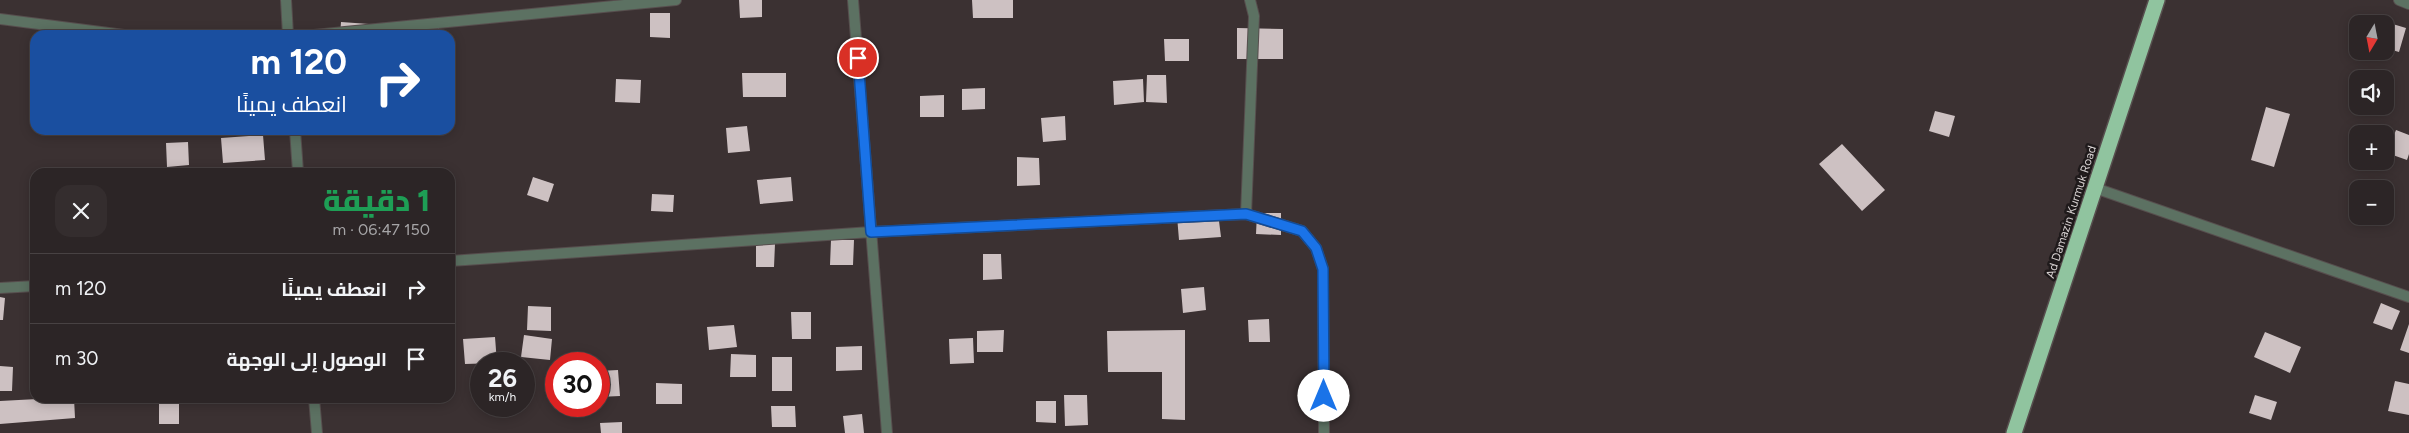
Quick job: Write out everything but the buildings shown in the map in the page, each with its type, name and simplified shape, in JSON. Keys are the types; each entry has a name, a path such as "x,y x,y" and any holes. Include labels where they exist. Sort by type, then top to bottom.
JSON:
{"highway":[{"name":"Ad Damazin Kurmuk Road","path":"2014,433 2157,0"}],"street":[{"path":"286,0 288,30"},
{"path":"366,30 676,0"},
{"path":"853,0 887,433"},
{"path":"1246,214 1254,16 1250,0"},
{"path":"2399,0 2409,4"},
{"path":"0,19 85,30"},
{"path":"295,135 298,168"},
{"path":"2095,188 2409,297"},
{"path":"455,261 871,232 1246,214 1302,231 1316,248 1323,269 1324,433"},
{"path":"0,288 30,286"},
{"path":"314,403 317,433"}],"route":[{"path":"858,58 871,232 1246,214 1302,231 1316,248 1323,269 1324,396"}]}
